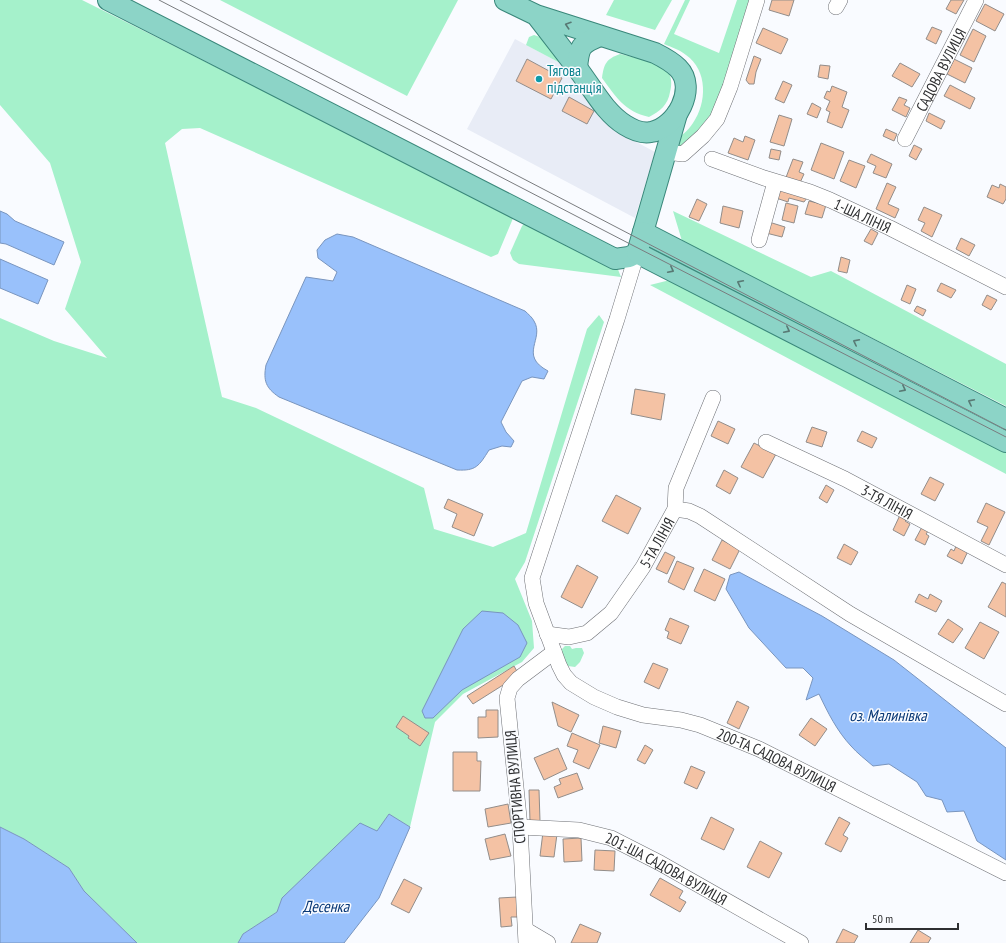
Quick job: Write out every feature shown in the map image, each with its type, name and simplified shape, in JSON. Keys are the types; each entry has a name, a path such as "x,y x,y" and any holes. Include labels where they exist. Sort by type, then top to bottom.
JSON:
{"main road":[{"path":"108,0 615,259 629,257 637,253 643,232 671,156 677,114"},
{"path":"505,0 536,15 655,53 679,68 685,79 686,90 684,101 677,114 663,127 651,132 636,131 624,125 607,110 536,15"},
{"path":"577,68 578,54 582,45 600,36"},
{"path":"651,132 660,142 663,150 671,156"},
{"path":"643,232 1006,419"},
{"path":"637,253 1006,442"}],"street":[{"path":"671,156 703,136 717,119 730,86 757,0"},
{"name":"САДОВА ВУЛИЦЯ","path":"905,139 976,0"},
{"name":"1-ША ЛІНІЯ","path":"712,159 830,200 890,228 1006,287"},
{"path":"759,240 775,182"},
{"name":"200-ТА САДОВА ВУЛИЦЯ","path":"637,253 617,319 532,578 536,603 558,666 564,675 575,686 594,697 617,707 643,715 681,720 700,725 758,749 1006,873"},
{"name":"5-ТА ЛІНІЯ","path":"547,634 569,637 587,633 611,613 643,566 675,509 676,488 713,398"},
{"name":"3-ТЯ ЛІНІЯ","path":"766,442 845,480 1006,565"},
{"path":"675,509 689,511 700,516 850,614 1006,704"},
{"name":"СПОРТИВНА ВУЛИЦЯ","path":"526,937 520,827 507,698 510,688 518,679 554,652"},
{"name":"201-ША САДОВА ВУЛИЦЯ","path":"520,827 579,830 611,838 660,863 801,943"},
{"path":"526,937 548,943"}],"shaded area":[{"path":"515,39 562,64 614,130 655,152 635,218 467,129"}],"green space":[{"path":"0,0 82,0 514,216 498,254 491,257 200,128 182,129 165,143 222,397 256,408 424,488 434,529 493,547 526,533 587,329 599,315 604,322 525,562 515,579 532,621 534,648 522,662 463,694 435,722 410,827 389,814 377,832 282,898 277,912 243,934 238,943 137,943 84,891 69,868 24,839 0,827 0,318 54,341 107,358 65,309 81,262 50,163 0,105"},
{"path":"220,0 458,0 407,96"},
{"path":"614,0 672,0 655,30 606,15"},
{"path":"685,0 690,0 674,34 719,53 737,0 752,0 715,116 686,146 674,148 673,141 689,128 698,115 703,97 702,78 693,61 681,52 664,44"},
{"path":"534,35 540,37 562,64 526,45 529,37"},
{"path":"620,54 658,65 670,75 671,86 667,101 660,110 649,117 633,111 622,103 602,78 606,63"},
{"path":"673,211 811,277 831,271 1006,364 1006,406 682,241"},
{"path":"526,222 617,267 621,277 519,264 513,260 510,253 522,226"},
{"path":"670,280 1006,452 1006,474 650,285"},
{"path":"565,646 570,646 572,649 582,648 584,653 580,662 575,667 568,666 562,659 562,649"}],"water":[{"path":"0,211 7,214 15,221 64,242 54,265 6,244 0,243"},
{"path":"337,234 353,237 525,311 532,318 537,328 533,353 539,365 548,371 544,379 532,377 522,381 501,422 506,432 514,441 511,447 502,446 489,450 479,464 473,468 469,470 457,470 279,397 268,387 265,380 266,365 306,277 333,281 337,272 318,258 317,250 325,240"},
{"path":"0,259 48,280 38,304 0,288"},
{"name":"оз. Малинівка","path":"739,572 822,616 894,660 1006,748 1006,860 977,841 964,811 947,812 942,800 926,796 917,782 889,764 873,766 858,754 837,728 819,694 806,700 813,678 803,668 786,668 749,628 726,589 730,575"},
{"path":"482,611 503,613 518,625 527,643 520,657 462,690 433,718 425,718 422,711 463,629"},
{"name":"Десенка","path":"389,814 410,827 379,898 344,943 238,943 243,934 277,912 282,898 360,823 377,831"},
{"path":"0,827 24,839 69,868 84,891 137,943 0,943"}],"building":[{"path":"772,0 794,0 789,16 769,10"},
{"path":"951,0 964,0 956,14 946,9"},
{"path":"985,4 1004,14 995,31 976,21"},
{"path":"932,27 942,31 936,44 926,39"},
{"path":"763,28 788,39 781,54 756,43"},
{"path":"973,29 986,36 974,62 960,55"},
{"path":"754,56 761,59 756,72 754,84 749,84 746,80"},
{"name":"Тягова пiдстанцiя","path":"527,59 562,78 551,99 516,81"},
{"path":"954,59 972,68 965,83 947,74"},
{"path":"900,63 920,74 912,87 892,76"},
{"path":"820,65 830,66 828,79 818,77"},
{"path":"783,81 792,85 784,103 775,99"},
{"path":"950,85 975,98 970,109 944,96"},
{"path":"832,86 847,92 842,107 849,110 842,128 827,122 830,112 826,110 830,101 824,98 827,91 830,92"},
{"path":"569,97 594,111 587,124 562,111"},
{"path":"899,97 907,100 904,105 910,108 906,117 892,110"},
{"path":"812,103 821,108 817,118 807,114"},
{"path":"929,113 945,121 941,129 926,121"},
{"path":"779,115 792,119 784,146 770,142"},
{"path":"886,129 897,134 894,141 883,136"},
{"path":"745,136 755,140 748,160 728,153 734,138 743,142"},
{"path":"821,143 844,152 834,179 811,170"},
{"path":"914,145 922,149 916,160 909,156"},
{"path":"771,149 781,151 779,160 769,158"},
{"path":"871,154 892,164 886,178 873,173 876,166 867,162"},
{"path":"793,159 803,162 799,172 804,174 799,185 785,180"},
{"path":"849,160 865,166 856,188 840,181"},
{"path":"887,183 896,187 888,204 899,209 895,218 876,209"},
{"path":"1000,184 1006,187 1006,199 1003,204 987,197 992,185 999,188"},
{"path":"781,189 807,198 804,202 789,198 788,202 776,198"},
{"path":"697,199 707,204 699,221 689,217"},
{"path":"809,201 826,205 822,218 805,214"},
{"path":"786,203 798,206 794,223 782,220"},
{"path":"723,206 743,211 739,228 720,223"},
{"path":"924,207 942,215 932,237 921,231 925,223 918,220"},
{"path":"769,222 785,227 782,237 766,233"},
{"path":"871,229 878,233 872,245 864,241"},
{"path":"961,238 975,245 969,256 956,249"},
{"path":"841,257 850,260 847,273 838,271"},
{"path":"941,283 956,290 951,298 937,291"},
{"path":"907,285 916,289 910,304 901,300"},
{"path":"987,295 997,300 991,310 982,305"},
{"path":"917,306 926,310 923,316 914,311"},
{"path":"635,389 665,394 661,420 631,414"},
{"path":"718,421 735,429 728,444 711,436"},
{"path":"812,427 827,432 822,447 806,442"},
{"path":"862,431 877,438 872,448 857,441"},
{"path":"754,443 776,454 763,478 741,467"},
{"path":"724,470 738,478 730,494 716,486"},
{"path":"930,477 944,484 935,501 921,494"},
{"path":"826,485 834,490 827,503 819,498"},
{"path":"616,495 641,508 628,534 602,521"},
{"path":"448,499 483,514 474,536 452,527 457,514 444,508"},
{"path":"986,503 1005,512 989,545 981,541 988,527 977,522"},
{"path":"900,515 907,519 905,521 910,524 904,536 893,530"},
{"path":"922,527 929,530 926,534 929,536 925,545 915,540"},
{"path":"722,540 740,549 730,569 712,560"},
{"path":"844,544 858,552 851,565 837,558"},
{"path":"956,546 968,551 962,564 947,556 951,549 954,551"},
{"path":"665,552 675,557 667,574 656,569"},
{"path":"677,561 694,568 684,590 668,582"},
{"path":"577,565 598,577 582,608 561,597"},
{"path":"704,569 725,579 715,601 694,591"},
{"path":"1002,582 1006,584 1006,617 988,607"},
{"path":"919,594 928,599 930,594 942,601 936,612 915,602"},
{"path":"670,618 689,626 681,644 667,638 669,632 665,630"},
{"path":"948,619 963,629 953,643 938,634"},
{"path":"980,622 999,632 984,659 965,648"},
{"path":"653,663 668,669 659,689 644,682"},
{"path":"514,666 519,675 473,704 467,696"},
{"path":"737,701 749,707 739,729 727,723"},
{"path":"552,702 579,715 571,732 558,726"},
{"path":"486,710 498,710 498,737 478,738 478,717 486,717"},
{"path":"403,716 429,733 420,746 396,727"},
{"path":"811,718 827,729 815,746 799,735"},
{"path":"603,726 621,731 616,748 599,743"},
{"path":"572,733 600,745 589,769 573,762 578,750 567,746"},
{"path":"645,745 653,750 645,764 637,760"},
{"path":"558,748 567,769 544,780 534,758"},
{"path":"453,752 477,752 477,761 481,761 480,791 453,791"},
{"path":"691,766 705,772 697,789 684,783"},
{"path":"577,773 583,789 558,798 554,787 561,784 559,779"},
{"path":"529,790 539,790 540,821 530,821"},
{"path":"508,804 511,823 488,827 485,809"},
{"path":"711,817 734,829 724,850 701,839"},
{"path":"839,817 850,823 843,835 848,838 841,852 825,844"},
{"path":"543,832 557,834 554,857 540,856"},
{"path":"505,834 511,856 490,860 485,839"},
{"path":"581,838 582,861 564,862 563,839"},
{"path":"760,841 782,853 769,878 747,867"},
{"path":"595,850 615,851 614,871 594,870"},
{"path":"660,878 683,891 679,898 686,902 680,912 650,895"},
{"path":"404,879 422,888 409,913 391,904"},
{"path":"517,897 518,917 511,917 512,926 501,927 499,898"},
{"path":"580,924 601,933 597,943 571,943"},
{"path":"843,929 858,936 854,943 836,943"},
{"path":"918,930 931,938 928,943 910,943"}],"tram line":[{"path":"159,0 1006,437"},
{"path":"180,0 1006,430"}],"place":[{"name":"Тягова пiдстанцiя","path":"539,79"}]}
